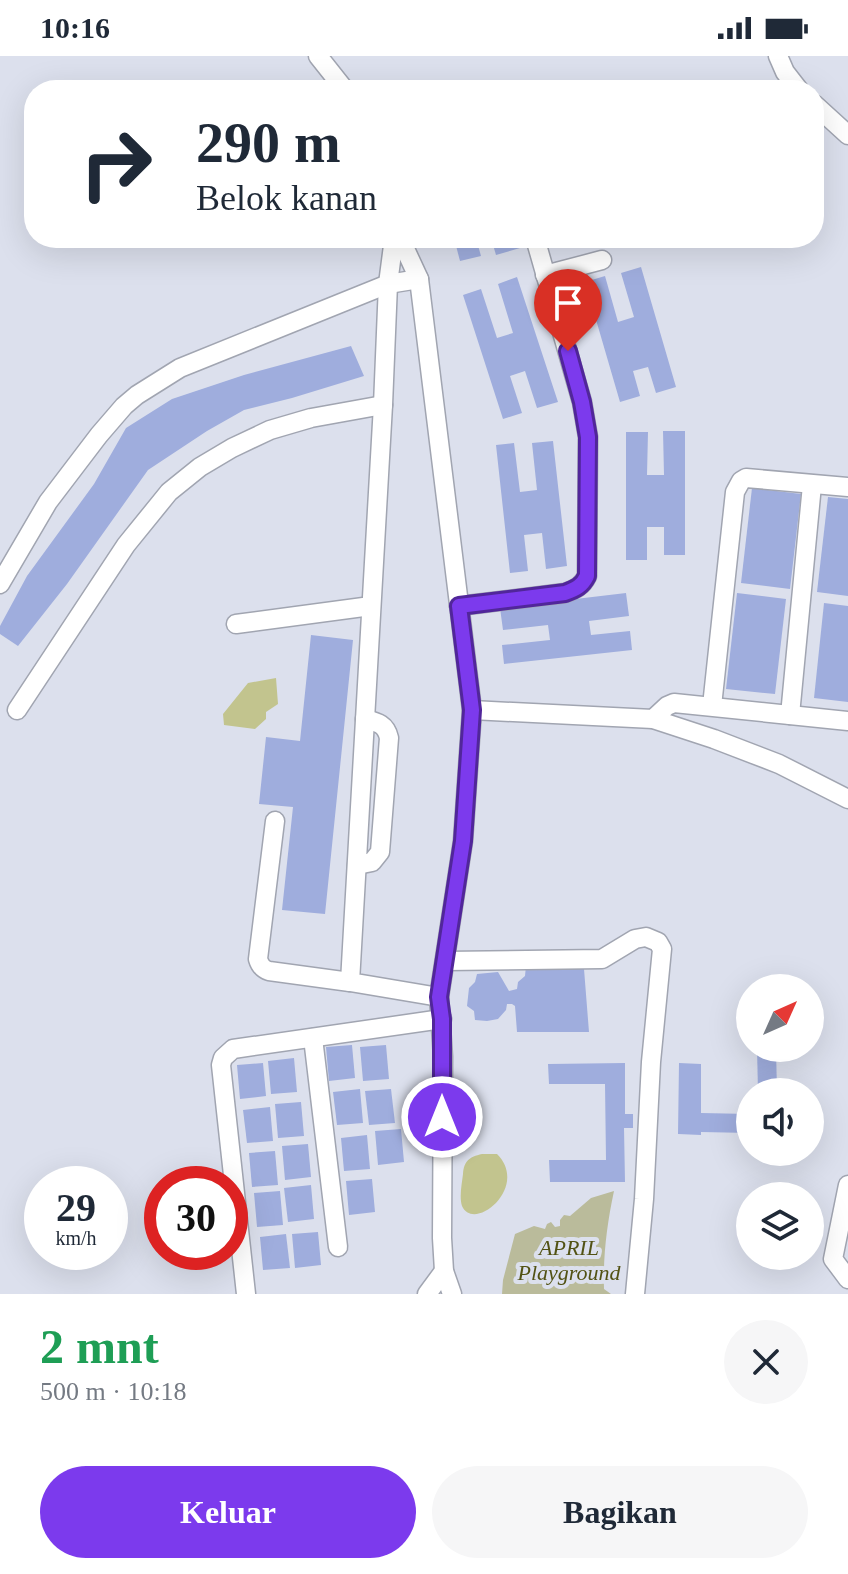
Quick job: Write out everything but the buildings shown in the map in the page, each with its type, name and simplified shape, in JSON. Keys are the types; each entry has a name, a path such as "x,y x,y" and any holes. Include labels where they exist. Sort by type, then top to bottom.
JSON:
{"street":[{"path":"778,56 791,80"},
{"path":"320,57 337,80"},
{"path":"824,113 848,135"},
{"path":"350,982 388,284 395,248"},
{"path":"402,248 419,279 472,710 463,841 439,997 442,1019 442,1238 444,1271 452,1294"},
{"path":"459,606 565,593 577,589 587,576 588,437 582,402 538,248"},
{"path":"545,275 602,260"},
{"path":"0,584 48,502 99,435 137,395 180,368 388,284 419,279"},
{"path":"17,710 126,545 169,492 200,467 270,430 311,418 383,405"},
{"path":"712,706 735,492 741,481 746,478 848,487"},
{"path":"790,715 812,485"},
{"path":"236,624 371,606"},
{"path":"653,719 674,703 848,721"},
{"path":"472,710 653,719 779,764 848,799"},
{"path":"275,821 259,964 269,971 439,997"},
{"path":"445,961 602,959 635,939 646,937 658,942 662,949 635,1294"},
{"path":"246,1294 221,1065 223,1058 233,1049 442,1019"},
{"path":"313,1038 338,1247"},
{"path":"848,1185 833,1259 848,1279"},
{"path":"427,1294 444,1271"}],"green space":[{"name":"APRIL Playground","path":"614,1191 604,1264 604,1289 611,1294 502,1294 515,1234 534,1226 545,1229 551,1222 555,1227 560,1226 564,1215 570,1216 591,1198"}],"shaded area":[{"path":"276,678 278,704 266,712 266,719 255,729 224,725 223,714 248,683"},
{"path":"482,1154 497,1154 505,1167 507,1180 504,1192 487,1210 468,1213 461,1202 464,1170 468,1160"}],"route":[{"path":"442,1117 442,1019 439,997 463,841 472,710 459,606 565,593 577,589 587,576 588,437 568,351"}]}
